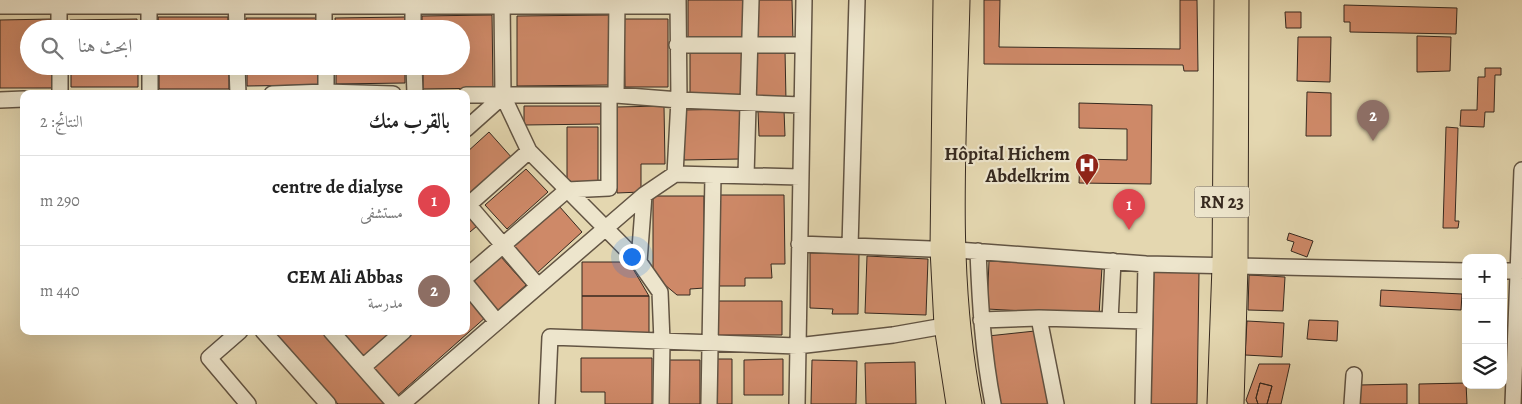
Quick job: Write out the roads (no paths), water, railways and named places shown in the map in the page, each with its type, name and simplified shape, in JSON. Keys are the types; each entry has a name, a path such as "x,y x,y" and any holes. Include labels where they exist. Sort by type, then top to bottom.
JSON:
{"main road":[{"path":"943,0 948,250 972,404"},
{"path":"956,404 944,326 948,250 956,186 960,0"},
{"name":"RN 23","path":"1224,0 1234,404"},
{"name":"RN 23","path":"1217,404 1230,266 1239,0"}],"street":[{"path":"746,176 751,0"},
{"path":"797,404 804,0"},
{"path":"850,246 857,0"},
{"path":"59,3 59,20"},
{"path":"0,6 59,3 678,3 679,100 675,174"},
{"path":"149,3 149,20"},
{"path":"236,3 236,20"},
{"path":"324,3 324,20"},
{"path":"413,3 414,20"},
{"path":"502,3 504,96 529,151 639,262 660,292 662,341 661,404"},
{"path":"470,274 567,190 609,188 617,3"},
{"path":"678,45 802,45"},
{"path":"60,75 60,90"},
{"path":"150,75 150,90"},
{"path":"237,75 238,90"},
{"path":"326,75 326,90"},
{"path":"414,75 415,90"},
{"path":"470,95 613,95 679,100 801,104"},
{"path":"470,126 504,96"},
{"path":"0,100 20,99"},
{"path":"470,202 529,151"},
{"path":"1514,404 1518,378 1522,170"},
{"path":"402,404 605,228 644,196 675,174 800,177"},
{"path":"709,404 713,175"},
{"path":"639,262 644,196"},
{"path":"470,209 538,286"},
{"path":"799,244 948,250 1146,264 1462,270"},
{"path":"978,252 984,356 993,404"},
{"path":"1110,320 1113,261"},
{"path":"1143,404 1146,264"},
{"path":"1507,271 1519,272"},
{"path":"470,289 497,322"},
{"path":"981,320 1039,318 1144,322"},
{"path":"1039,318 1056,404"},
{"path":"547,404 550,337 797,346 893,335 944,326"},
{"path":"235,335 209,358 248,404"},
{"path":"266,335 328,404"},
{"path":"335,335 395,404"},
{"path":"363,366 399,335"},
{"path":"1352,404 1354,375"}],"place":[{"name":"CEM Ali Abbas","path":"1373,141"},
{"name":"Hôpital Hichem Abdelkrim","path":"1087,186"},
{"name":"centre de dialyse","path":"1129,230"}]}
